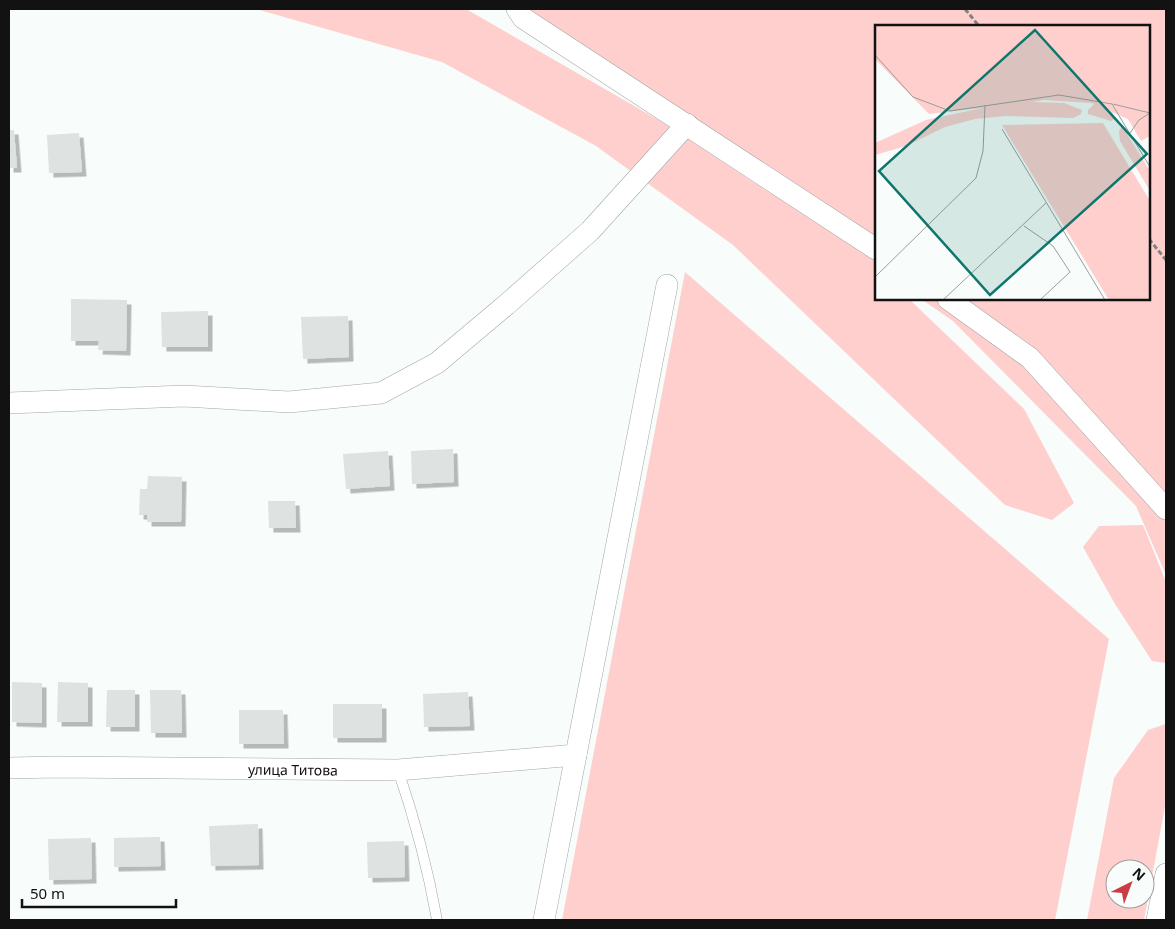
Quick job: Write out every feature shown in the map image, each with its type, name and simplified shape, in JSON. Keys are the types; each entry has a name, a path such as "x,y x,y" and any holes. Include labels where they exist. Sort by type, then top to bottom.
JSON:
{"street":[{"path":"517,9 523,18 875,248"},
{"path":"9,403 184,396 289,402 381,393 437,363 513,299 590,231 687,124"},
{"path":"544,920 666,285"},
{"path":"949,300 1030,358 1166,509"},
{"name":"улица Титова","path":"9,768 398,770 576,755"},
{"path":"1157,920 1166,874"}],"lane":[{"path":"398,770 425,859 437,920"}],"path":[{"path":"965,9 978,25"},
{"path":"1150,240 1166,260"}],"shaded area":[{"path":"256,9 466,9 669,126 774,196 508,9 1166,9 1166,575 1136,506 953,321 922,300 1150,300 1150,25 875,25 875,300 910,300 1024,409 1074,503 1052,520 1005,505 733,245 596,146 442,62"},
{"path":"685,272 1109,639 1055,920 562,920"},
{"path":"1143,525 1166,582 1166,663 1152,661 1115,604 1083,547 1099,526"},
{"path":"1166,724 1166,801 1155,860 1105,859 1105,909 1146,909 1144,920 1087,920 1114,778 1148,730"}],"building":[{"path":"9,130 14,130 17,168 9,168"},
{"path":"79,133 82,172 49,173 47,135"},
{"path":"71,299 127,300 126,351 98,350 99,341 71,341"},
{"path":"208,311 208,347 162,347 161,312"},
{"path":"348,316 349,357 303,359 301,317"},
{"path":"453,449 454,482 412,484 411,451"},
{"path":"388,451 390,486 346,489 343,454"},
{"path":"148,476 182,477 181,522 147,522 147,515 139,515 140,489 147,489"},
{"path":"268,501 295,501 296,528 269,528"},
{"path":"12,682 42,683 42,723 12,722"},
{"path":"58,682 88,683 88,722 57,722"},
{"path":"107,690 135,690 135,727 106,727"},
{"path":"150,690 181,690 182,733 151,733"},
{"path":"468,692 470,726 424,727 423,694"},
{"path":"333,704 382,704 382,738 333,738"},
{"path":"239,710 283,710 284,744 239,744"},
{"path":"258,824 259,865 211,866 209,826"},
{"path":"160,837 161,866 114,867 114,838"},
{"path":"91,838 92,879 49,880 48,839"},
{"path":"404,841 405,877 368,878 367,842"}]}
